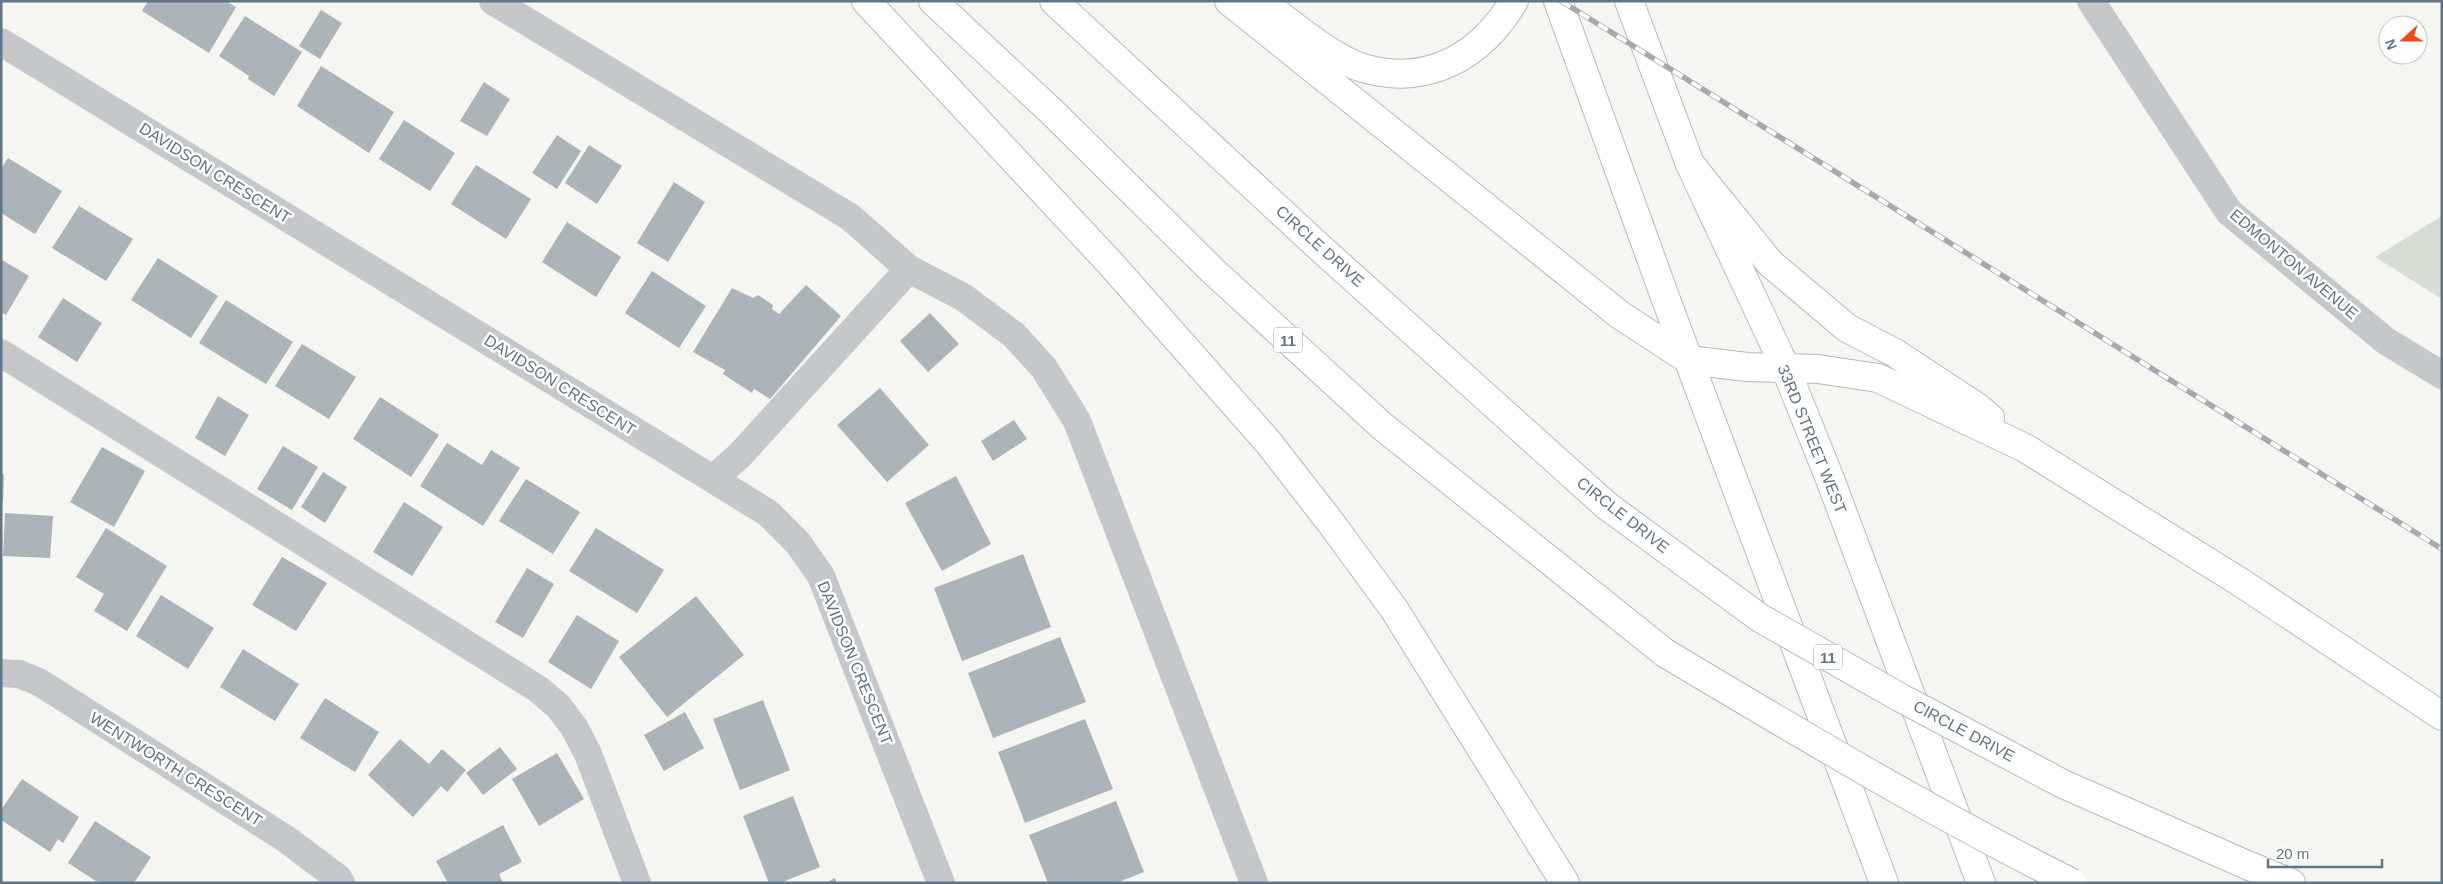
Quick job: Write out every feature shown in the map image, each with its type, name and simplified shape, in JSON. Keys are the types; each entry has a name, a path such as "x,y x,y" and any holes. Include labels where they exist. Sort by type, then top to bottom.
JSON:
{"main road":[{"path":"866,1 1111,264 1268,442 1331,523 1394,609 1565,883"},
{"name":"11","path":"933,1 1052,112 1212,271 1382,426 1665,653 1854,765 1997,845 2072,883"},
{"name":"CIRCLE DRIVE","path":"1054,1 1311,239 1607,506 1760,618 1901,698 2063,784 2292,883"},
{"path":"1228,1 1612,309 1653,339 1689,360 1747,367 1818,369 1878,378 2025,448 2240,582 2442,716"},
{"path":"1262,1 1328,50 1362,68 1395,74 1433,70 1460,58 1488,35 1504,18 1514,1"},
{"path":"1558,1 1689,360 1884,883"},
{"name":"33RD STREET WEST","path":"1629,1 1690,164 1784,367 1830,479 1981,883"},
{"path":"1690,164 1747,236 1778,270 1847,328 1895,353 1977,407 2025,448"}],"street":[{"path":"493,1 850,217 909,268 963,297 1014,335 1044,368 1077,422 1254,883"},
{"name":"EDMONTON AVENUE","path":"2092,1 2229,212 2386,341 2442,375"},
{"name":"DAVIDSON CRESCENT","path":"1,42 768,513 798,543 821,576 941,883"},
{"path":"713,479 740,455 909,268"},
{"path":"1,353 538,689 558,706 574,727 588,754 638,883"},
{"name":"WENTWORTH CRESCENT","path":"1,673 19,674 39,682 286,839 338,878 341,883"}],"shaded area":[{"path":"2442,216 2442,299 2375,257"}],"building":[{"path":"148,1 226,1 236,7 209,53 142,11"},
{"path":"321,10 342,23 320,59 299,46"},
{"path":"245,16 302,52 274,96 248,79 249,76 219,56"},
{"path":"321,66 394,112 369,153 297,106"},
{"path":"484,82 510,99 487,136 460,121"},
{"path":"404,120 455,153 430,191 379,159"},
{"path":"557,135 581,151 557,189 532,173"},
{"path":"589,145 622,166 597,204 565,183"},
{"path":"8,158 62,191 35,234 1,213 1,169"},
{"path":"476,165 531,199 506,239 451,204"},
{"path":"674,182 705,202 668,262 637,243"},
{"path":"79,206 133,239 106,281 52,248"},
{"path":"567,222 621,257 596,297 542,262"},
{"path":"158,258 218,296 191,338 131,300"},
{"path":"2,260 29,276 6,315 1,312"},
{"path":"652,271 706,306 679,348 625,313"},
{"path":"806,285 841,316 770,399 754,389 752,393 723,374 725,370 693,352 732,288 753,298 758,295 773,305 772,309 779,314"},
{"path":"63,298 102,323 77,362 38,337"},
{"path":"226,300 293,342 266,384 199,343"},
{"path":"930,313 959,344 928,372 900,341"},
{"path":"302,344 356,377 329,419 275,386"},
{"path":"880,388 929,445 887,482 837,425"},
{"path":"218,396 249,415 225,456 195,438"},
{"path":"380,397 439,435 411,477 353,439"},
{"path":"1014,420 1027,439 993,461 981,441"},
{"path":"447,443 482,465 491,450 520,468 483,526 420,486"},
{"path":"283,446 318,467 292,510 257,489"},
{"path":"102,447 145,471 114,527 70,502"},
{"path":"323,472 347,487 325,523 301,507"},
{"path":"1,474 4,474 3,502 1,502"},
{"path":"956,476 991,544 942,571 905,503"},
{"path":"526,479 580,512 553,554 499,521"},
{"path":"404,502 443,527 412,576 373,552"},
{"path":"5,513 53,516 50,558 3,556"},
{"path":"106,528 167,566 127,631 94,611 104,594 76,577"},
{"path":"596,528 664,570 637,613 569,571"},
{"path":"1023,554 1051,627 962,661 934,588"},
{"path":"282,557 327,583 296,631 252,605"},
{"path":"527,568 554,584 523,638 495,622"},
{"path":"161,595 214,628 188,669 136,636"},
{"path":"696,596 744,655 667,717 619,657"},
{"path":"577,615 619,641 591,689 548,662"},
{"path":"1060,637 1086,702 993,738 968,673"},
{"path":"243,649 299,684 275,721 220,687"},
{"path":"325,698 379,732 355,772 300,738"},
{"path":"763,700 790,770 740,790 713,719"},
{"path":"685,712 704,748 664,771 644,735"},
{"path":"1085,719 1113,789 1025,823 998,752"},
{"path":"400,739 429,764 442,749 466,770 447,792 441,786 413,817 368,775"},
{"path":"500,747 517,769 483,795 466,773"},
{"path":"557,753 584,799 539,826 512,779"},
{"path":"22,779 79,817 63,843 58,839 50,852 1,820 1,810"},
{"path":"793,796 820,867 780,883 769,883 743,816"},
{"path":"1116,801 1144,872 1116,883 1048,883 1029,835"},
{"path":"95,821 151,857 134,883 99,883 68,863"},
{"path":"503,825 522,862 499,874 503,883 448,883 436,861"},
{"path":"835,878 837,883 825,883"}],"railway":[{"path":"1561,1 2442,549"}]}
